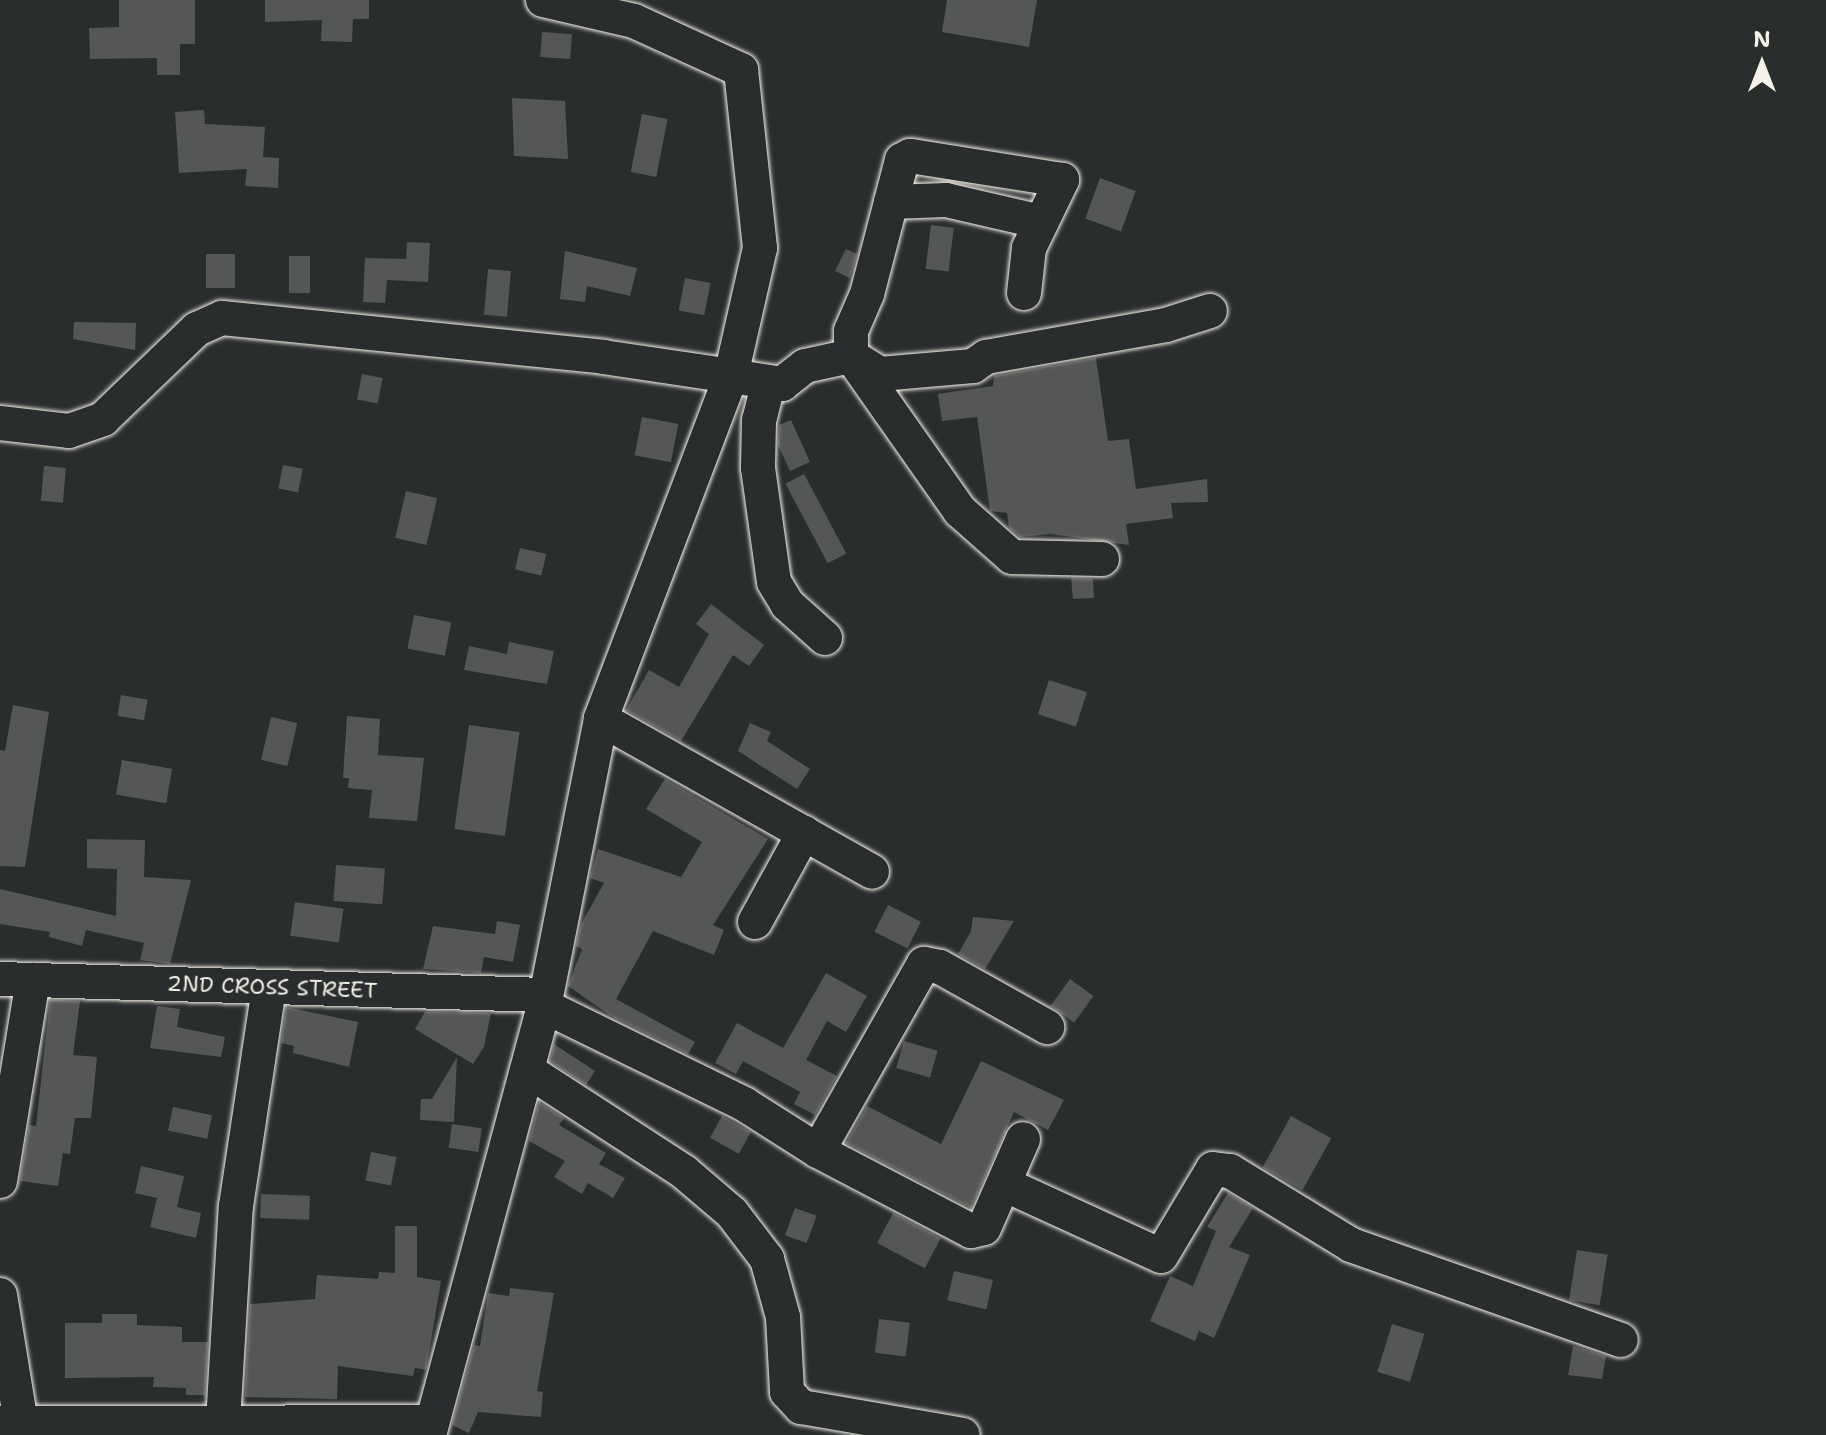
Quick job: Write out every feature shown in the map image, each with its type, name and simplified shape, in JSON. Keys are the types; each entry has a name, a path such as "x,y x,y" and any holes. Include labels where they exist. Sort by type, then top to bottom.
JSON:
{"street":[{"path":"0,1295 11,1423 223,1422 430,1428 544,1001 601,719 731,376 760,248 741,70 634,21 543,0"},
{"path":"1024,293 1029,248 1062,180 935,156 902,160 867,294 851,331 851,356 960,511 1012,557 1102,559"},
{"path":"891,202 946,200 1041,222"},
{"path":"0,423 69,431 103,419 197,329 222,318 603,357 731,376 768,385 782,384 805,366 851,356 880,374 973,366 986,357 1166,325 1210,311"},
{"path":"768,385 759,420 758,468 774,582 787,604 825,638"},
{"path":"601,719 872,872"},
{"path":"755,922 804,833"},
{"path":"818,1151 924,964 940,967 1047,1027"},
{"path":"0,1181 16,980"},
{"name":"2ND CROSS STREET","path":"16,980 269,987 544,1001"},
{"path":"223,1422 236,1206 269,987"},
{"path":"544,1001 744,1104 818,1151 971,1231 984,1228 1006,1185 1023,1139"},
{"path":"527,1070 684,1172 732,1213 767,1259 783,1317 787,1392 801,1407 963,1435"},
{"path":"1006,1185 1161,1256 1213,1169 1230,1171 1351,1245 1621,1340"}],"building":[{"path":"119,0 195,0 195,44 180,44 180,75 157,75 157,58 90,59 89,28 119,27"},
{"path":"265,0 369,0 369,19 353,19 352,42 321,41 322,20 265,22"},
{"path":"947,0 1037,0 1029,47 942,32"},
{"path":"542,32 572,34 570,59 540,57"},
{"path":"512,98 565,101 568,159 514,156"},
{"path":"204,110 205,124 265,127 263,157 279,158 278,188 245,186 247,169 179,173 175,112"},
{"path":"642,114 668,119 656,177 631,172"},
{"path":"1100,178 1136,191 1121,231 1085,218"},
{"path":"931,225 954,228 948,271 926,269"},
{"path":"407,242 430,243 428,282 387,280 385,303 363,302 365,258 406,259"},
{"path":"846,249 857,254 850,278 835,271"},
{"path":"565,251 637,268 630,296 587,286 585,302 560,299"},
{"path":"206,254 235,254 235,288 206,288"},
{"path":"289,256 310,256 310,293 289,293"},
{"path":"488,269 511,271 507,317 484,315"},
{"path":"685,278 711,283 704,315 679,310"},
{"path":"74,322 136,323 135,350 73,339"},
{"path":"1096,358 1108,441 1129,439 1136,489 1207,479 1208,502 1171,503 1173,518 1126,524 1129,545 1051,534 1020,537 1009,528 1007,513 990,511 977,417 942,421 938,394 993,386 994,376"},
{"path":"362,374 383,378 378,404 357,400"},
{"path":"642,417 678,424 671,462 635,455"},
{"path":"791,420 810,462 790,471 778,445 779,425"},
{"path":"283,465 303,469 298,492 278,489"},
{"path":"44,466 66,468 63,503 41,501"},
{"path":"804,474 846,553 828,563 785,484"},
{"path":"406,491 437,498 426,545 395,538"},
{"path":"520,548 546,554 541,576 515,569"},
{"path":"1071,578 1093,579 1094,598 1073,599"},
{"path":"711,604 764,645 749,666 733,655 681,741 626,710 649,670 679,687 709,634 696,624"},
{"path":"414,615 451,622 445,656 408,648"},
{"path":"509,642 554,651 547,684 464,670 469,646 507,654"},
{"path":"1049,680 1087,692 1076,727 1038,714"},
{"path":"121,695 148,700 144,720 117,716"},
{"path":"13,705 49,712 25,867 0,866 0,750 5,751"},
{"path":"347,716 380,719 378,755 424,758 417,821 369,818 372,790 348,788 349,778 343,778"},
{"path":"271,717 297,723 287,766 261,760"},
{"path":"750,723 771,732 767,741 810,769 797,789 738,751"},
{"path":"469,725 520,732 505,836 454,829"},
{"path":"122,760 172,769 166,803 116,794"},
{"path":"665,779 768,839 713,925 724,930 714,955 653,931 616,999 695,1042 688,1054 611,1016 568,986 582,949 576,946 581,924 604,883 590,878 598,849 681,877 702,842 646,809"},
{"path":"87,839 145,840 144,877 191,880 170,964 140,960 144,943 86,930 82,946 49,937 50,932 0,924 0,889 116,916 117,869 87,868"},
{"path":"336,865 385,868 382,904 333,901"},
{"path":"295,902 344,909 339,942 290,936"},
{"path":"888,905 921,922 907,949 874,932"},
{"path":"973,917 1014,921 985,969 958,954 971,931"},
{"path":"497,921 520,925 513,962 484,957 481,973 423,969 433,926 495,934"},
{"path":"826,973 867,996 846,1032 827,1021 806,1060 837,1076 815,1115 794,1104 800,1092 743,1061 736,1074 715,1063 737,1023 783,1048"},
{"path":"1070,979 1093,996 1074,1023 1051,1006"},
{"path":"50,1000 80,1001 73,1055 97,1057 91,1118 75,1118 70,1154 63,1153 58,1186 20,1181 29,1125 36,1126"},
{"path":"157,1006 180,1009 177,1027 225,1037 221,1057 150,1048"},
{"path":"286,1007 358,1022 349,1067 293,1053 294,1046 281,1043"},
{"path":"425,1012 491,1013 484,1047 473,1064 415,1029"},
{"path":"904,1041 938,1051 930,1078 896,1068"},
{"path":"554,1044 595,1071 586,1085 550,1061"},
{"path":"457,1057 454,1122 420,1120 421,1099 432,1099"},
{"path":"981,1061 1064,1100 1048,1130 1014,1112 971,1208 846,1143 867,1106 941,1144"},
{"path":"539,1102 564,1118 559,1125 606,1153 599,1164 625,1178 613,1198 588,1183 582,1194 554,1177 565,1161 529,1141"},
{"path":"173,1107 212,1115 207,1139 168,1130"},
{"path":"722,1116 751,1132 739,1154 710,1138"},
{"path":"1291,1116 1331,1138 1303,1190 1262,1168"},
{"path":"452,1124 482,1128 478,1152 449,1148"},
{"path":"371,1152 397,1157 391,1185 365,1180"},
{"path":"141,1166 184,1176 177,1207 201,1213 196,1238 150,1227 157,1198 135,1193"},
{"path":"1228,1193 1253,1208 1229,1247 1250,1255 1214,1338 1199,1331 1195,1341 1150,1321 1170,1276 1193,1286 1216,1231 1207,1227"},
{"path":"261,1194 310,1196 309,1220 260,1218"},
{"path":"795,1208 817,1216 807,1243 785,1235"},
{"path":"893,1213 941,1238 925,1268 877,1243"},
{"path":"395,1226 417,1226 417,1277 441,1281 426,1370 415,1368 413,1376 338,1366 337,1399 245,1397 250,1304 315,1299 317,1275 378,1279 379,1272 395,1273"},
{"path":"1577,1250 1608,1255 1600,1305 1569,1300"},
{"path":"954,1271 993,1280 986,1309 947,1300"},
{"path":"510,1288 554,1293 537,1391 543,1392 541,1417 478,1412 469,1433 452,1425 474,1345 480,1346 488,1293 509,1296"},
{"path":"102,1314 137,1314 137,1325 182,1327 182,1342 208,1342 205,1395 186,1395 186,1388 153,1387 154,1377 65,1378 65,1323 102,1323"},
{"path":"879,1319 910,1323 906,1357 875,1353"},
{"path":"1392,1324 1425,1334 1410,1382 1377,1372"},
{"path":"1573,1346 1606,1356 1602,1379 1568,1375"}]}
